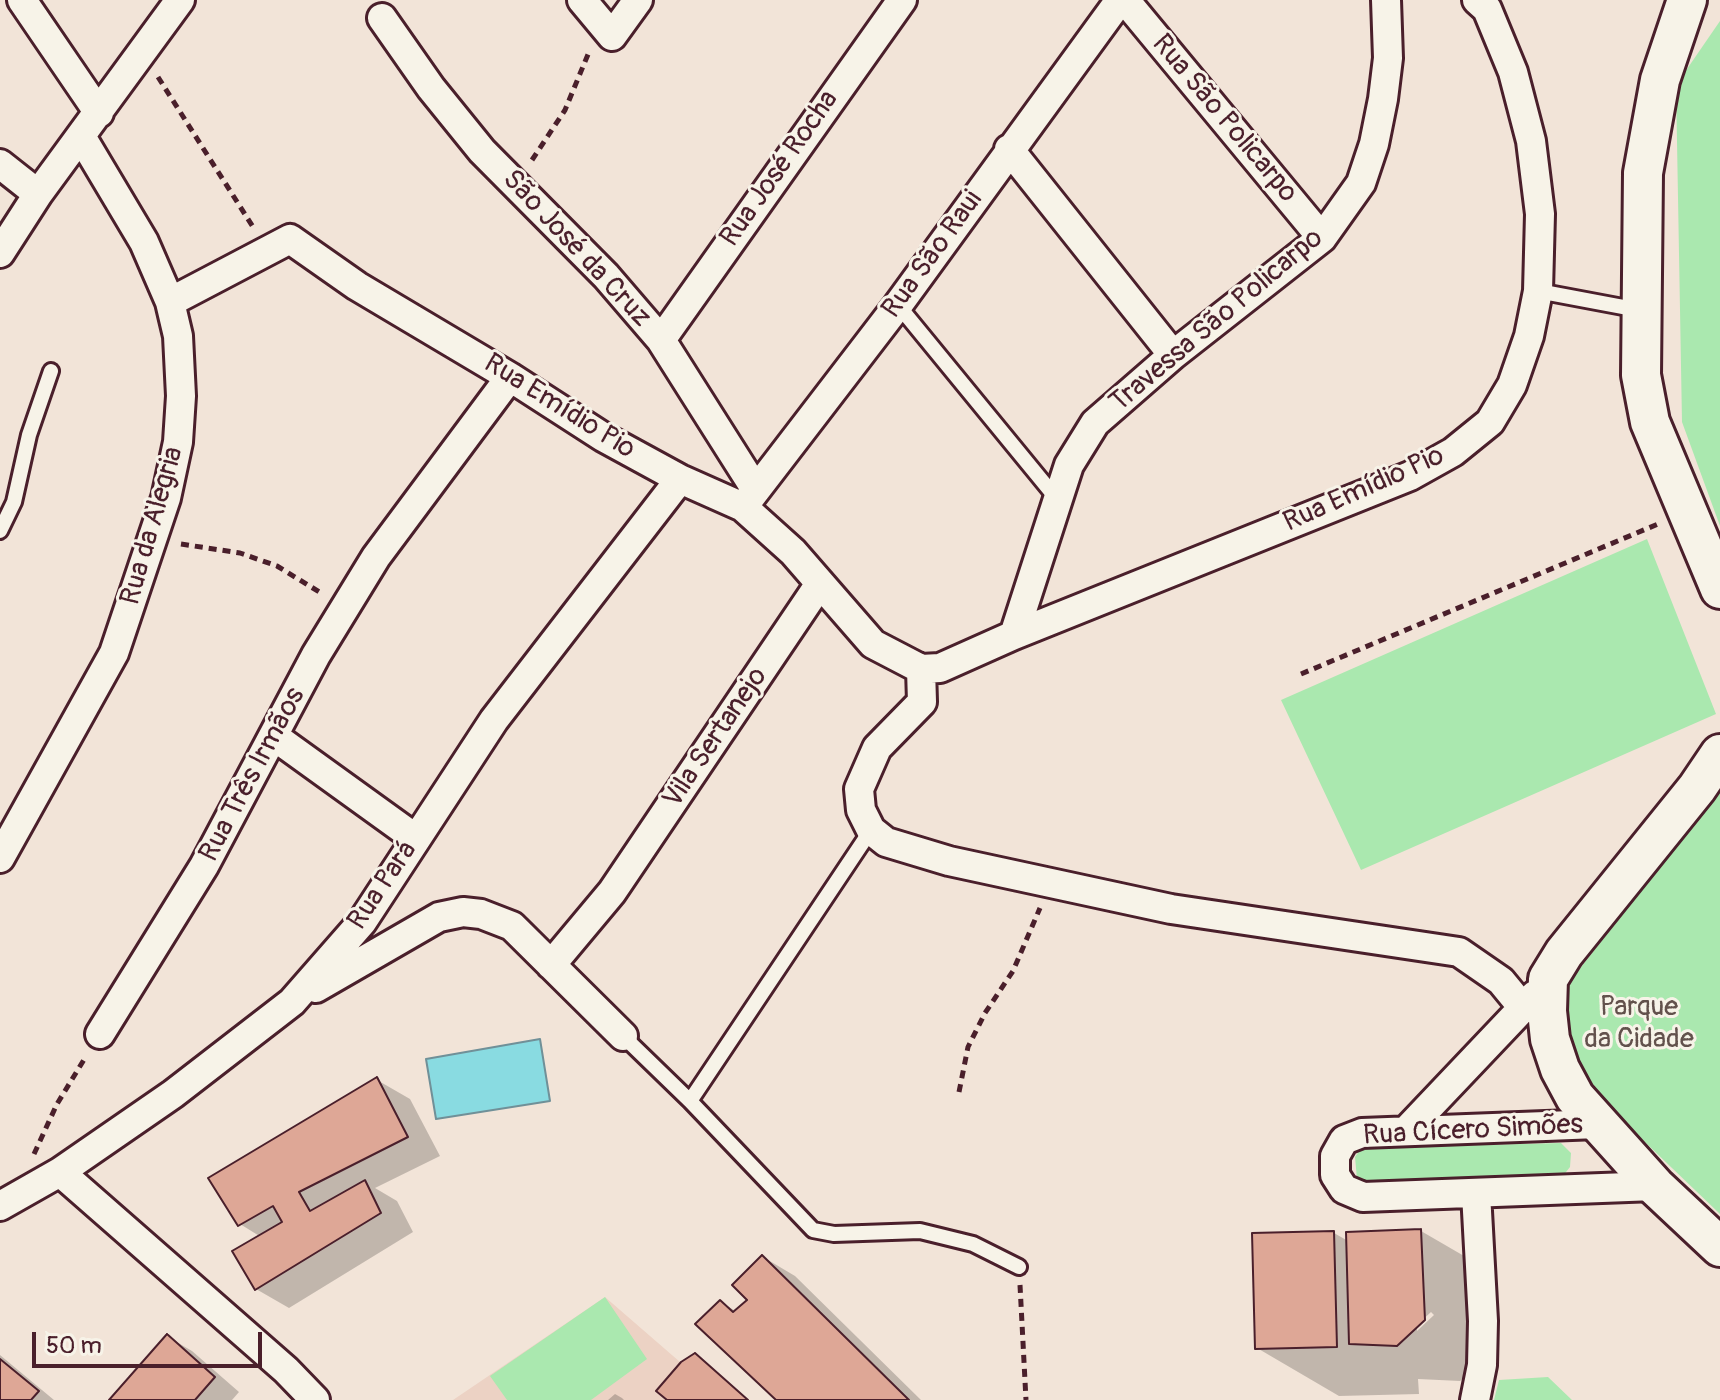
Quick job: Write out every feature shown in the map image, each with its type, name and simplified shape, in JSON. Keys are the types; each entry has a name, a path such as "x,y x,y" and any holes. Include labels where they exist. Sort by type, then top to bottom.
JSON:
{"street":[{"path":"22,0 99,113"},
{"path":"0,253 38,194 82,138 180,0"},
{"path":"582,0 606,29 638,0"},
{"name":"Rua José Rocha","path":"661,340 902,0"},
{"name":"Rua São Raui","path":"750,498 898,305 1009,149 1123,0"},
{"name":"Rua São Policarpo","path":"1123,0 1322,238"},
{"name":"Travessa São Policarpo","path":"1014,635 1069,465 1095,423 1173,355 1322,238 1361,183 1374,144 1388,58 1386,0"},
{"path":"1687,0 1660,80 1643,173 1641,375 1650,422 1720,589"},
{"name":"Rua Emídio Pio","path":"170,302 290,239 357,286 510,377 603,437 680,479 750,498 768,527 873,644 921,669 962,661 1014,635 1410,476 1453,452 1490,422 1512,385 1529,336 1538,291 1540,214 1531,141 1513,72 1487,3"},
{"name":"São José da Cruz","path":"382,18 431,88 482,151 606,276 661,340 750,498"},
{"name":"Rua da Alegria","path":"0,858 114,653 153,539 178,442 181,396 178,336 170,302 144,242 82,138"},
{"path":"1009,149 1173,355"},
{"path":"0,164 38,194"},
{"name":"Rua Três Irmãos","path":"100,1034 164,934 275,737 316,655 376,557 510,377"},
{"name":"Rua Pará","path":"0,1206 60,1172 173,1094 292,1002 362,922 494,720 680,479"},
{"name":"Vila Sertanejo","path":"551,965 612,892 819,585"},
{"path":"921,669 922,702 877,748 859,789 861,810 871,830 886,842 936,857 1171,909 1415,942 1459,952 1501,981 1524,1009"},
{"path":"275,737 415,838"},
{"path":"1406,1131 1524,1009 1564,953 1697,788 1720,754"},
{"path":"292,1002 439,917 463,912 495,917 512,926 623,1036"},
{"path":"1548,979 1550,1039 1560,1069 1575,1097 1598,1124"},
{"name":"Rua Cícero Simões","path":"1655,1186 1363,1197 1344,1189 1335,1175 1335,1156 1344,1140 1362,1133 1598,1124 1655,1186 1720,1247"},
{"path":"60,1172 286,1370 315,1400"},
{"path":"1475,1400 1482,1365 1483,1321 1476,1193"}],"lane":[{"path":"1538,291 1640,311"},
{"path":"898,305 1057,499"},
{"path":"0,531 14,502 29,435 51,371"},
{"path":"690,1101 871,830"},
{"path":"623,1036 813,1230 834,1234 920,1231 973,1244 1019,1267"}],"path":[{"path":"515,184 565,110 606,29"},
{"path":"140,54 181,108 267,251"},
{"path":"1301,674 1688,512"},
{"path":"153,539 240,553 277,566 345,607"},
{"path":"959,1092 968,1047 985,1013 1013,971 1050,883"},
{"path":"27,1191 35,1148 57,1104 100,1034"},
{"path":"1019,1267 1026,1400"}],"shaded area":[{"path":"605,1297 680,1362 695,1353 748,1400 453,1400"}],"green space":[{"path":"1720,21 1720,526 1682,422 1676,85"},
{"path":"1647,539 1716,714 1361,870 1281,700"},
{"name":"Parque da Cidade","path":"1720,790 1720,1214 1530,1032"},
{"path":"1561,1143 1571,1153 1570,1167 1562,1177 1370,1186 1357,1179 1355,1157 1361,1148"},
{"path":"605,1297 647,1359 591,1400 507,1400 490,1376"},
{"path":"1548,1377 1572,1400 1494,1400 1499,1380"}],"water":[{"path":"540,1039 550,1101 436,1119 426,1059"}],"building":[{"path":"377,1077 408,1137 299,1192 310,1211 365,1180 381,1213 255,1290 232,1251 282,1222 273,1206 238,1226 208,1178"},
{"path":"1421,1229 1425,1320 1397,1346 1349,1344 1346,1232"},
{"path":"1334,1231 1337,1347 1255,1349 1252,1233"},
{"path":"762,1255 909,1400 776,1400 695,1324 720,1300 733,1312 747,1300 732,1285"},
{"path":"167,1334 215,1377 195,1400 109,1400"},
{"path":"695,1353 748,1400 667,1400 656,1391 681,1362"},
{"path":"0,1359 39,1391 31,1400 0,1400"}]}
